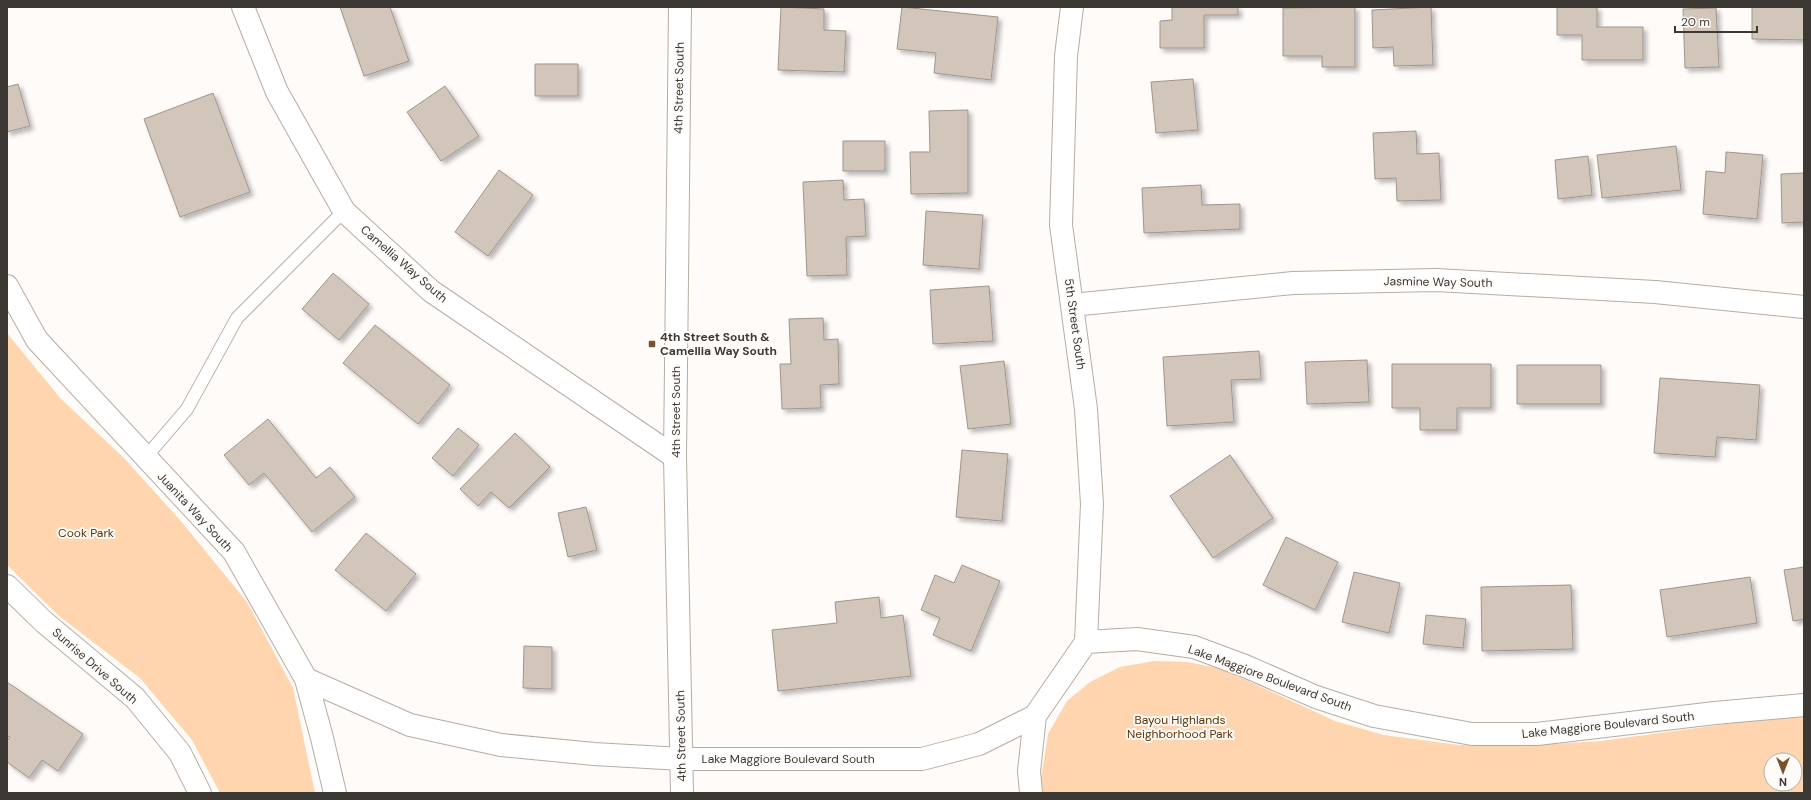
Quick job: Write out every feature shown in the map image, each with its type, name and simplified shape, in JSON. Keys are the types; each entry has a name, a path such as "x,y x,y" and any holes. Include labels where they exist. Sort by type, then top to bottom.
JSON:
{"street":[{"name":"Camellia Way South","path":"243,7 277,92 344,211 431,291 675,457"},
{"name":"4th Street South","path":"680,7 675,457 682,793"},
{"name":"5th Street South","path":"1072,7 1066,56 1061,225 1086,409 1092,504 1086,642"},
{"name":"Jasmine Way South","path":"1072,305 1293,283 1436,280 1655,292 1804,307"},
{"name":"Juanita Way South","path":"7,286 37,340 145,458 234,552 306,679 335,793"},
{"name":"Sunrise Drive South","path":"7,586 44,622 135,698 180,753 200,793"},
{"name":"Lake Maggiore Boulevard South","path":"1031,793 1029,772 1035,716 1086,642 1137,639 1194,647 1245,666 1316,697 1374,716 1472,734 1537,734 1715,713 1804,705"},
{"name":"Lake Maggiore Boulevard South","path":"306,679 410,725 501,745 594,754 682,759 922,759 979,744 1035,716"}],"lane":[{"path":"145,458 187,409 237,318 344,211"}],"green space":[{"name":"Cook Park","path":"7,333 60,398 124,458 180,520 247,602 293,688 315,793 220,793 192,740 140,678 59,616 7,565"},
{"name":"Bayou Highlands Neighborhood Park","path":"1154,661 1188,662 1222,669 1335,721 1384,735 1459,745 1521,746 1601,741 1748,721 1804,717 1804,793 1043,793 1041,778 1048,734 1067,701 1090,682 1120,667"}],"building":[{"path":"340,7 390,7 409,61 364,76"},
{"path":"781,7 824,9 824,30 846,31 844,72 778,70"},
{"path":"902,7 998,17 991,80 934,73 936,53 897,49"},
{"path":"1172,7 1238,7 1238,15 1204,15 1204,48 1160,48 1160,21 1172,20"},
{"path":"1355,7 1355,67 1322,67 1322,56 1283,56 1283,8"},
{"path":"1431,7 1433,65 1394,66 1393,47 1373,48 1372,10"},
{"path":"1557,7 1597,7 1597,27 1643,27 1643,60 1582,60 1582,35 1557,35"},
{"path":"1752,7 1804,7 1804,40 1752,39"},
{"path":"1716,8 1719,67 1685,68 1683,9"},
{"path":"535,64 578,64 578,96 535,96"},
{"path":"1193,79 1198,130 1156,133 1151,82"},
{"path":"18,84 30,126 7,132 7,87"},
{"path":"445,86 479,136 441,161 407,112"},
{"path":"213,93 250,192 180,217 144,119"},
{"path":"968,110 968,193 911,194 910,152 930,152 929,111"},
{"path":"1416,131 1417,154 1439,153 1441,200 1397,201 1396,178 1375,179 1373,133"},
{"path":"843,141 885,141 885,171 843,171"},
{"path":"1676,146 1681,190 1602,198 1597,155"},
{"path":"1726,152 1763,155 1757,219 1703,214 1706,171 1725,173"},
{"path":"1588,156 1592,195 1558,199 1555,160"},
{"path":"499,170 533,195 488,256 455,232"},
{"path":"1804,173 1804,222 1782,223 1781,174"},
{"path":"843,180 844,200 864,199 866,236 846,237 847,275 807,276 803,182"},
{"path":"1201,185 1202,205 1240,204 1240,229 1144,233 1142,188"},
{"path":"926,211 983,215 979,269 923,265"},
{"path":"333,273 369,304 339,340 302,309"},
{"path":"989,286 993,341 933,344 930,290"},
{"path":"823,318 824,340 838,339 839,384 820,385 821,408 782,409 780,364 791,364 789,319"},
{"path":"375,325 450,385 418,424 343,363"},
{"path":"1259,351 1261,379 1231,380 1234,422 1167,426 1163,357"},
{"path":"1367,360 1369,402 1307,404 1305,362"},
{"path":"1004,361 1011,424 968,429 960,366"},
{"path":"1392,364 1491,364 1491,408 1457,408 1457,430 1420,430 1420,408 1392,408"},
{"path":"1517,365 1601,365 1601,404 1517,404"},
{"path":"1660,378 1760,385 1756,440 1717,437 1715,457 1654,453"},
{"path":"268,419 316,478 330,467 355,497 312,532 264,473 249,485 224,455"},
{"path":"458,428 479,445 453,476 432,458"},
{"path":"515,433 550,467 509,508 491,492 478,506 460,489"},
{"path":"962,450 1008,454 1002,521 956,517"},
{"path":"1230,455 1273,518 1213,558 1170,496"},
{"path":"586,507 597,550 568,557 558,513"},
{"path":"366,533 416,574 386,611 335,570"},
{"path":"1286,537 1338,562 1315,610 1263,585"},
{"path":"962,565 1000,581 971,651 933,635 940,618 921,610 935,575 954,583"},
{"path":"1804,567 1804,619 1793,621 1784,570"},
{"path":"1354,572 1400,583 1389,633 1342,622"},
{"path":"1750,577 1757,623 1667,637 1660,590"},
{"path":"1571,585 1573,649 1482,651 1481,587"},
{"path":"879,597 881,618 903,615 911,676 778,691 772,630 837,623 835,602"},
{"path":"1426,615 1466,619 1463,648 1423,644"},
{"path":"524,646 552,647 552,689 523,688"},
{"path":"7,682 83,734 58,771 42,760 29,778 7,762 7,741 10,737 7,736"}],"place":[{"name":"4th Street South & Camellia Way South","path":"652,344"}]}
